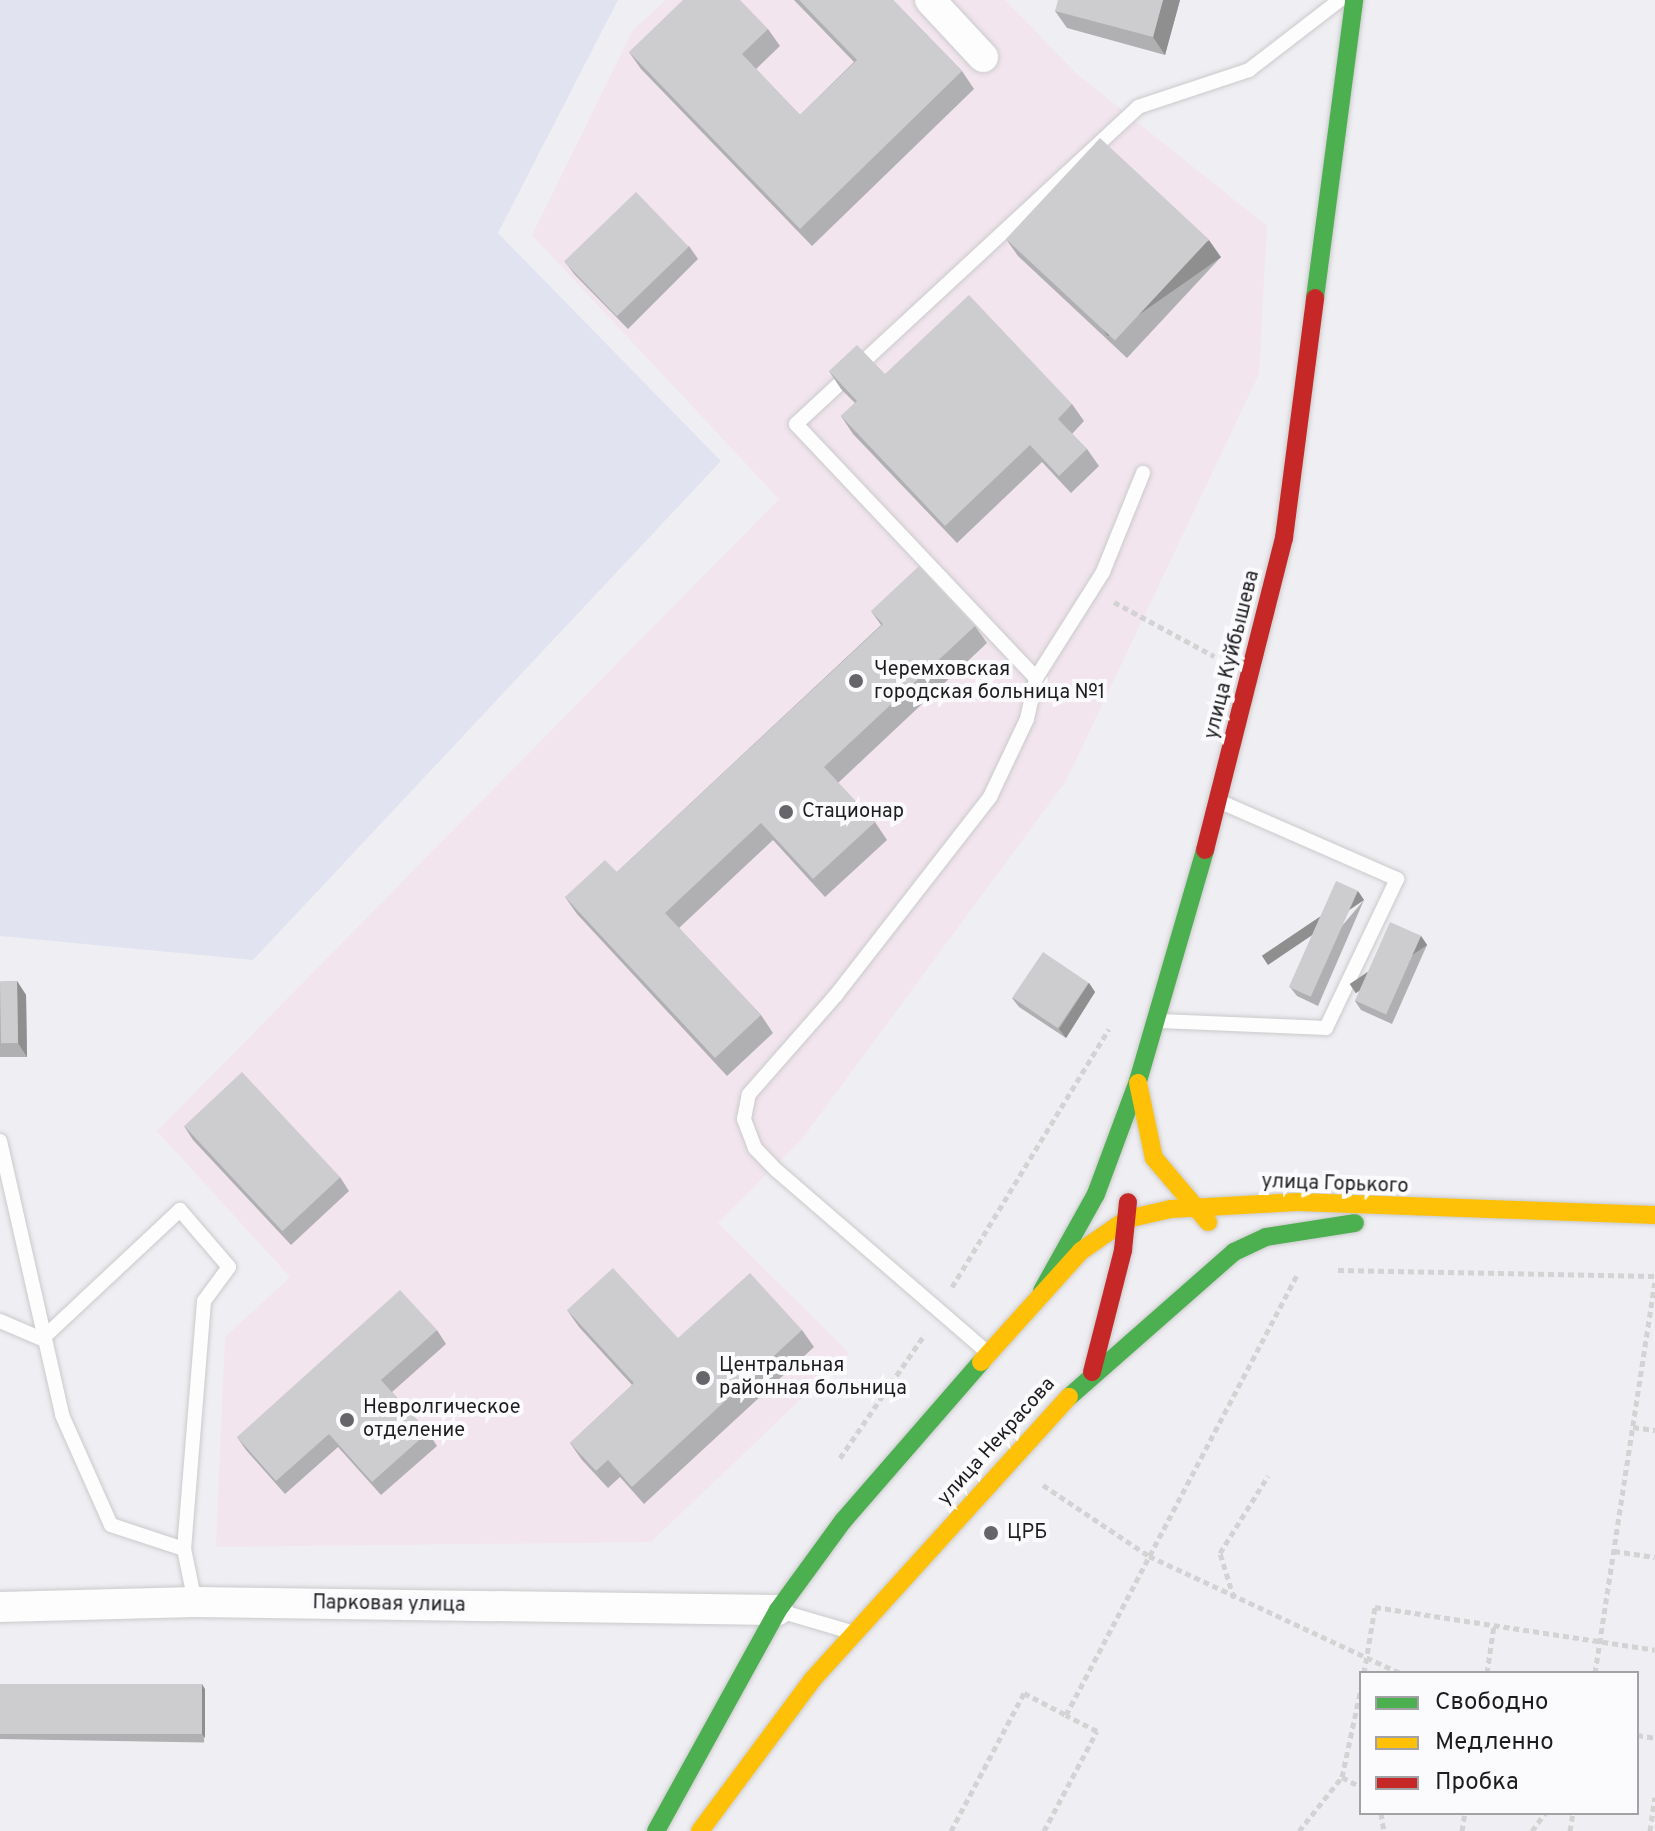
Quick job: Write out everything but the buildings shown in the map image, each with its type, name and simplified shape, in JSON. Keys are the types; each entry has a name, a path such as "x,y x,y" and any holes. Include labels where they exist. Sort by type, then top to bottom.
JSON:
{"street":[{"path":"930,0 983,57"},
{"name":"улица Куйбышева","path":"1042,1291 1096,1194 1138,1081 1219,801 1284,538 1354,0"},
{"path":"1132,1154 1138,1081"},
{"path":"1138,1081 1154,1158 1192,1209 1217,1230 1266,1237"},
{"path":"1092,1372 1127,1219 1129,1181"},
{"name":"улица Горького","path":"1042,1291 1081,1251 1127,1219 1192,1209 1298,1202 1415,1210 1655,1215"},
{"name":"улица Некрасова","path":"700,1831 765,1741 854,1633 1092,1372 1215,1266 1266,1237 1415,1210"},
{"path":"656,1831 778,1610 843,1521 1042,1291"},
{"name":"Парковая улица","path":"0,1607 195,1602 778,1610"}],"lane":[{"path":"1036,678 796,424 1138,107 1249,70 1340,0"},
{"path":"990,1354 777,1171 755,1148 744,1119 749,1094 836,995 990,797 1027,719 1036,678 1092,590 1143,473"},
{"path":"1157,1021 1326,1028 1397,879 1219,801"},
{"path":"0,1141 42,1339 62,1415 111,1525 184,1549"},
{"path":"42,1339 180,1210 229,1267 204,1301 184,1549 195,1602"},
{"path":"0,1321 42,1339"},
{"path":"778,1610 854,1633"}],"path":[{"path":"1092,590 1224,662"},
{"path":"838,1460 907,1366 1115,1019"},
{"path":"1066,1715 1300,1268 1286,1268"},
{"path":"1327,1269 1655,1276"},
{"path":"1595,1671 1655,1283"},
{"path":"1633,1427 1655,1430"},
{"path":"1032,1496 1052,1472"},
{"path":"1235,1599 1220,1553 1268,1476"},
{"path":"1042,1484 1149,1556 1235,1599 1396,1671"},
{"path":"1614,1551 1655,1557"},
{"path":"1364,1671 1375,1607 1655,1650"},
{"path":"1487,1671 1494,1625"},
{"path":"951,1831 1024,1693 1097,1731 1044,1831"},
{"path":"1299,1831 1342,1777 1359,1697"},
{"path":"1342,1777 1359,1786"},
{"path":"1650,1831 1655,1797"}],"shaded area":[{"path":"0,0 618,0 498,233 721,461 253,960 0,936"},
{"name":"Черемховская городская больница №1","path":"666,0 1005,0 1077,74 1267,226 1259,374 1066,781 802,1139 718,1223 849,1353 651,1542 216,1547 225,1337 290,1277 157,1131 779,499 532,235 633,30"}],"traffic: fast":[{"path":"1315,298 1354,0"},
{"path":"1042,1291 1096,1194 1138,1081 1205,850"},
{"path":"1069,1397 1234,1252 1266,1237 1355,1223"},
{"path":"656,1831 778,1610 843,1521 981,1362"}],"traffic: slow":[{"path":"1138,1083 1154,1158 1208,1222"},
{"path":"981,1362 1081,1251 1127,1219 1171,1209 1298,1202 1655,1215"},
{"path":"700,1831 813,1679 1069,1397"}],"traffic: jam":[{"path":"1205,850 1284,538 1315,298"},
{"path":"1092,1372 1123,1250 1128,1202"}],"place":[{"name":"Черемховская городская больница №1","path":"856,681"},
{"name":"Стационар","path":"786,812"},
{"name":"Центральная районная больница","path":"703,1378"},
{"name":"Невролгическое отделение","path":"347,1420"},
{"name":"ЦРБ","path":"991,1533"}]}
